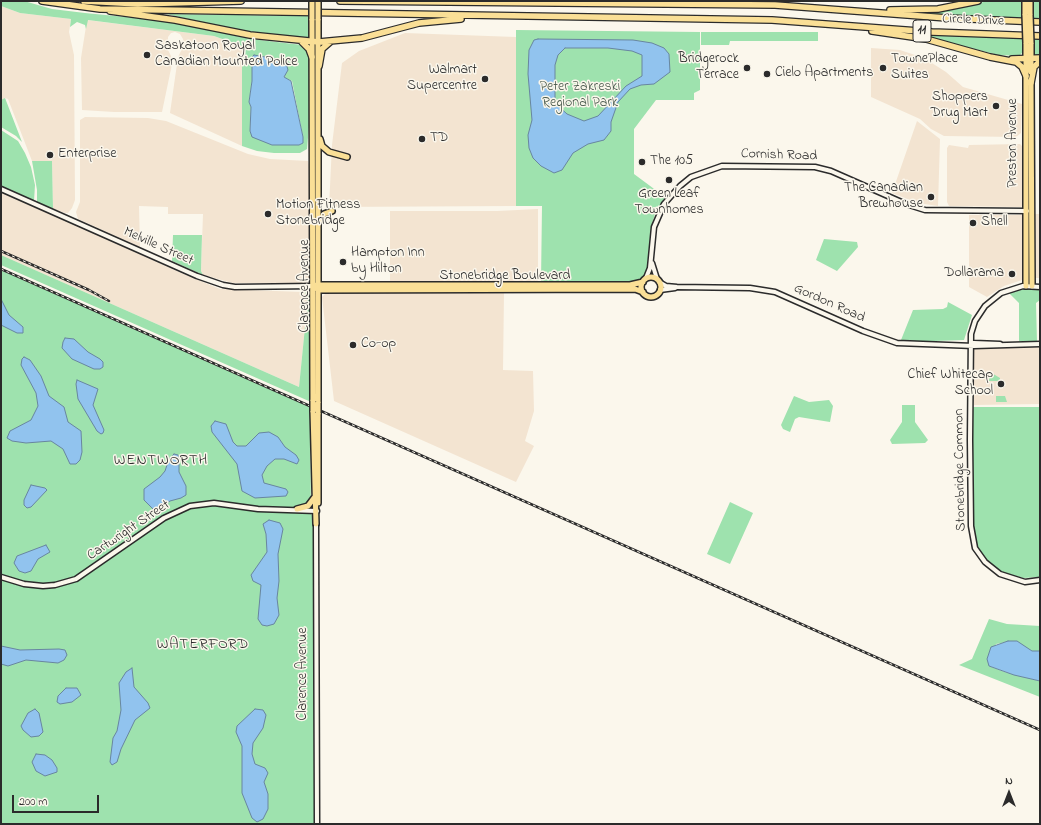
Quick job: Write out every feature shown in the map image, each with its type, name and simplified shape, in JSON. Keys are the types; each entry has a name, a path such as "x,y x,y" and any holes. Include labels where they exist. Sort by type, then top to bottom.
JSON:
{"highway":[{"name":"Circle Drive","path":"42,1 100,9 748,19 967,34 1040,36"},
{"path":"84,1 95,3 166,4 241,1"},
{"name":"Circle Drive","path":"340,1 484,1 693,4 803,8 947,18 1040,22"},
{"path":"803,8 925,10 978,1"},
{"path":"100,9 119,13 175,20 234,33 302,42 362,38 419,23 441,20 525,16"},
{"path":"804,22 926,39 1019,64 1026,76"},
{"path":"319,66 322,49 327,43 333,41"},
{"path":"302,42 309,49 312,58"},
{"path":"1000,59 1040,60"},
{"path":"1031,83 1034,67 1040,60"}],"main road":[{"name":"Clarence Avenue","path":"312,1 319,42 316,524"},
{"name":"Clarence Avenue","path":"317,287 312,42 318,1"},
{"name":"Preston Avenue","path":"1025,1 1028,15"},
{"name":"Preston Avenue","path":"1029,286 1026,76 1028,59 1028,15 1030,1"},
{"name":"Preston Avenue","path":"1028,59 1031,83 1029,286"},
{"path":"318,136 325,150 347,157"},
{"path":"318,198 322,207 332,211 324,214 318,225"},
{"path":"652,277 658,280 660,290 656,295 650,296 643,292 641,288 644,280 652,277"},
{"name":"Stonebridge Boulevard","path":"317,287 630,285 644,280"},
{"name":"Stonebridge Boulevard","path":"317,287 635,289 643,292"},
{"name":"Clarence Avenue","path":"316,412 314,497 316,509"},
{"path":"295,509 308,506 314,497"}],"street":[{"name":"Cornish Road","path":"644,280 650,272 654,227 670,196 692,177 722,166 815,167 832,172 905,204 925,210 1027,211"},
{"name":"Melville Street","path":"1,189 212,282 235,287 317,287"},
{"name":"Cornish Road","path":"651,259 658,280"},
{"name":"Gordon Road","path":"658,280 666,286 677,287 762,289 790,298 889,341 904,344 1040,344"},
{"name":"Stonebridge Common","path":"1040,287 1029,286 1001,293 985,306 974,322 971,344 970,521 973,541 981,558 995,571 1021,581 1040,580"},
{"name":"Gordon Road","path":"660,290 677,287"},
{"name":"Cartwright Street","path":"1,577 35,586 55,585 85,574 164,518 190,506 214,503 258,509 316,509"},
{"name":"Clarence Avenue","path":"316,524 317,824"}],"shaded area":[{"path":"1,6 20,13 71,19 69,32 74,55 75,200 68,213 53,209 52,161 32,161 8,99 5,98 1,102"},
{"path":"87,20 214,36 242,46 242,146 170,113 178,57 184,45 180,34 175,32 171,33 168,37 168,50 171,56 172,64 162,112 82,110 81,58"},
{"path":"405,33 516,37 516,206 329,207 332,145 342,63 359,51"},
{"path":"871,48 900,50 924,58 946,72 963,87 1022,104 1021,133 1016,137 944,136 931,129 920,119 871,97"},
{"path":"85,117 148,118 166,121 248,154 270,159 308,161 310,170 312,271 307,282 233,283 203,275 201,271 203,214 168,214 168,207 139,206 140,247 78,219 76,212 80,202 80,120"},
{"path":"917,121 940,139 938,206 918,203 892,193"},
{"path":"1020,144 1023,147 1025,204 1021,207 949,206 947,202 947,148 949,145 968,148 969,145"},
{"path":"1,191 179,272 220,289 304,292 308,297 299,387 1,255"},
{"path":"538,209 538,284 390,285 390,211 497,211"},
{"path":"1035,214 1040,214 1040,278 1033,278"},
{"path":"969,215 1022,215 1022,280 1004,286 987,297 969,287"},
{"path":"326,293 504,293 503,370 533,371 534,411 525,441 534,446 516,482 334,401 322,297"},
{"name":"Chief Whitecap School","path":"1040,347 1040,404 974,405 975,348"}],"green space":[{"path":"1,1 24,1 52,9 166,21 251,39 302,45 306,48 309,54 310,114 307,149 300,153 274,153 257,151 242,146 242,46 214,36 88,20 86,29 85,25 77,22 70,27 71,19 20,13 1,6","holes":["258,55 273,58 284,74 285,78 292,81 303,137 303,143 299,145 272,145 250,131 251,107 249,102 252,81 252,57"]},
{"path":"988,1 1021,1 1023,19 911,13 947,10"},
{"path":"1032,1 1040,1 1040,19 1033,19"},
{"path":"166,14 309,16 309,39 238,30"},
{"name":"Peter Zakreski Regional Park","path":"516,30 700,32 700,90 694,93 694,100 656,100 634,129 634,174 665,197 655,214 652,224 648,272 644,279 637,284 541,282 542,206 516,206"},
{"path":"701,32 818,32 818,41 730,41 729,45 701,45"},
{"path":"922,33 1023,38 1022,53 1019,56 998,55 916,34"},
{"path":"1033,38 1040,38 1040,56 1033,54"},
{"path":"5,98 22,142 16,136 1,127 1,100"},
{"path":"1,130 18,141 25,153 31,167 35,185 34,201 1,186"},
{"path":"32,161 52,161 53,209 37,202 37,190"},
{"path":"173,235 202,235 201,271 203,275 172,261"},
{"path":"824,239 857,242 858,247 837,271 816,260"},
{"path":"1,255 299,387 308,297 304,292 310,293 311,402 1,265"},
{"path":"1,270 310,407 311,514 314,517 315,824 1,824"},
{"path":"1024,289 1040,290 1040,300 1036,303 1037,342 1019,341 1019,303 1008,292"},
{"path":"948,302 972,315 964,340 905,342 901,340 913,310 943,309 947,307"},
{"path":"990,372 1000,378 1000,381 989,381"},
{"path":"794,396 809,402 829,400 833,406 830,422 799,417 795,419 790,432 783,429 781,425"},
{"path":"996,396 1005,396 1007,402 996,402"},
{"path":"902,405 915,405 915,422 928,440 925,443 892,444 890,440 902,422"},
{"path":"972,407 1040,407 1040,577 1023,578 1002,572 987,561 975,543 972,531"},
{"path":"730,502 753,513 730,564 707,554"},
{"path":"989,619 1007,624 1040,626 1040,651 1032,651 1013,641 996,644 989,666 1005,672 1040,681 1040,697 959,665 972,659"}],"water":[{"path":"534,40 633,40 652,43 664,48 669,54 670,72 654,84 641,85 630,89 618,102 611,122 611,131 604,140 588,144 573,153 562,170 554,173 541,166 533,158 529,148 528,135 532,120 528,74 529,50","holes":["565,48 608,48 632,51 642,55 642,76 626,86 598,116 584,121 567,114 555,103 555,65 558,55"]},
{"path":"254,55 282,60 286,63 288,70 284,77 291,81 303,143 299,145 272,145 252,137 250,131 251,107 249,102 252,81 252,57"},
{"path":"1,299 9,315 23,327 23,333 17,333 1,325"},
{"path":"65,338 74,339 88,352 100,359 103,362 103,367 100,369 94,369 72,359 62,348"},
{"path":"24,357 30,360 41,376 49,396 64,407 68,422 81,431 82,452 80,460 76,464 70,464 63,449 51,441 26,443 12,441 7,438 10,431 31,420 38,406 36,393 21,365"},
{"path":"77,380 98,389 93,405 104,430 101,434 97,431 78,399 76,384"},
{"path":"215,421 226,424 233,442 237,446 246,446 259,433 269,432 278,437 285,447 296,455 299,460 297,464 284,459 275,459 267,466 262,475 264,483 286,489 288,492 286,496 255,498 242,491 237,464 212,432 211,426"},
{"path":"174,454 178,455 179,458 179,472 186,486 186,495 170,501 158,510 154,510 144,500 144,489 160,477 165,471 169,459"},
{"path":"31,485 45,488 47,490 31,507 27,508 24,505 24,500"},
{"path":"269,520 280,523 283,529 278,554 279,581 277,598 279,615 274,624 267,626 262,625 258,619 261,585 253,581 251,575 267,552 266,534 263,524"},
{"path":"46,545 50,552 38,559 31,571 25,573 19,571 14,563 17,556"},
{"path":"1008,641 1017,641 1032,651 1040,651 1040,681 1014,675 989,666 987,659 991,647"},
{"path":"1,646 20,650 59,649 65,650 67,655 64,660 58,663 26,660 8,666 1,664"},
{"path":"132,668 134,687 148,703 150,708 135,720 121,749 117,762 112,765 110,762 113,738 117,731 121,710 119,683 126,672"},
{"path":"66,688 77,688 81,695 72,702 60,704 57,702 58,696"},
{"path":"35,709 39,713 43,732 39,736 31,737 23,730 21,726 28,713"},
{"path":"255,709 263,710 266,715 263,728 253,743 252,754 255,764 265,768 268,773 264,782 268,794 268,809 263,819 257,822 252,818 242,793 242,746 236,732 237,726"},
{"path":"36,754 45,755 52,760 57,768 57,772 45,776 36,771 32,762"}],"railway":[{"path":"1,251 89,290 109,301"},
{"path":"1,269 1040,730"}],"place":[{"name":"Saskatoon Royal Canadian Mounted Police","path":"147,55"},
{"name":"Bridgerock Terrace","path":"747,68"},
{"name":"TownePlace Suites","path":"883,68"},
{"name":"Cielo Apartments","path":"767,74"},
{"name":"Walmart Supercentre","path":"485,79"},
{"name":"Shoppers Drug Mart","path":"996,106"},
{"name":"TD","path":"422,139"},
{"name":"Enterprise","path":"50,155"},
{"name":"The 105","path":"642,162"},
{"name":"Green Leaf Townhomes","path":"669,180"},
{"name":"The Canadian Brewhouse","path":"931,197"},
{"name":"Motion Fitness Stonebridge","path":"268,214"},
{"name":"Shell","path":"973,223"},
{"name":"Hampton Inn by Hilton","path":"343,262"},
{"name":"Dollarama","path":"1012,274"},
{"name":"Co-op","path":"353,345"},
{"name":"Chief Whitecap School","path":"1001,384"}],"district":[{"name":"WENTWORTH","path":"161,462"},
{"name":"WATERFORD","path":"203,646"}]}
